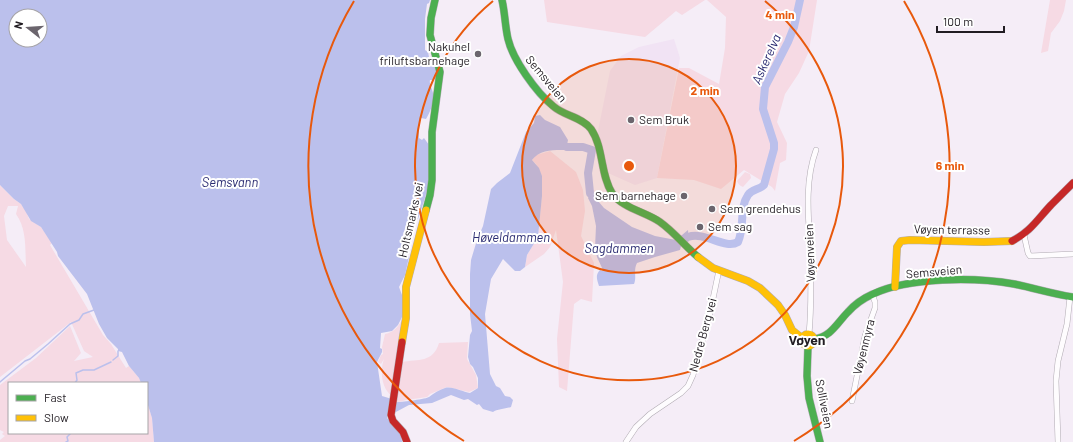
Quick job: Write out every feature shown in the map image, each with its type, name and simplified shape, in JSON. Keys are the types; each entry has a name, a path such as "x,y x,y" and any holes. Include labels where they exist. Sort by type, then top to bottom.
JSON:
{"main road":[{"name":"Semsveien","path":"502,0 508,38 519,65 552,106 559,112 580,120 591,129 598,145 613,194 622,202 658,221 708,264 719,270"},
{"name":"Holtsmarks vei","path":"407,442 403,432 393,421 391,416 406,318 406,288 430,195 432,132 440,72 438,55 433,47 431,34 430,21 434,5"},
{"name":"Vøyen terrasse","path":"895,286 897,247 901,241 1012,241 1024,235 1051,204 1073,182"},
{"path":"719,270 743,278 760,288 784,313 791,330 795,335 802,338"},
{"name":"Semsveien","path":"814,340 824,338 851,308 872,294 895,286 940,281 970,280 1015,285 1072,297"},
{"path":"809,334 814,340 811,345 808,346 802,343 802,338 804,335 809,334"},
{"name":"Solliveien","path":"808,346 808,387 810,405 820,442"}],"street":[{"name":"Vøyenveien","path":"809,334 811,314 808,222 809,181 811,165 816,150"},
{"path":"1024,235 1030,256 1073,254"},
{"name":"Nedre Berg vei","path":"626,442 636,427 650,414 688,386 693,375 710,314 719,270"},
{"name":"Vøyenmyra","path":"852,401 865,336 875,308 875,302 872,294"},
{"path":"1058,442 1057,368 1072,297"}],"shaded area":[{"path":"544,0 705,0 682,15 676,11 645,37 547,22"},
{"path":"707,0 817,0 809,51 799,73 785,94 777,122 787,143 786,160 780,163 775,191 772,187 744,170 721,189 694,180 657,178 679,68 689,68 719,84 725,48 726,17"},
{"path":"1050,0 1066,0 1060,21 1051,33 1048,51 1041,53"},
{"path":"674,39 680,58 657,178 635,185 608,173 598,131 610,71 621,56 639,47"},
{"path":"550,151 576,172 583,190 585,211 581,236 594,263 592,302 581,299 574,304 567,391 559,387 557,339 563,282 556,230 550,247 544,254 525,267 527,255 538,237 542,196 542,176 536,164 532,160 536,155"},
{"path":"745,172 750,174 751,178 743,187 739,185 737,181"},
{"path":"0,185 21,204 29,219 41,227 52,243 50,245 103,335 111,344 126,368 129,366 141,382 8,382 8,434 148,434 148,405 152,418 154,442 0,442 0,440 5,436 2,434 4,432 0,430 0,385 36,358 70,326 81,353 74,361 93,357 84,351 71,322 0,377","holes":["8,206 18,206 16,214 20,220 24,233 26,267 7,240 4,216"]},
{"path":"402,320 403,324 392,396 388,393 382,379 384,359 381,364 378,362 383,354 382,347 385,334 395,329"},
{"path":"468,342 467,359 476,375 478,388 469,392 447,387 430,394 427,397 396,402 402,362 429,357 433,354 439,343"}],"water":[{"name":"Semsvann","path":"0,0 430,0 427,4 425,19 425,50 428,52 430,62 436,64 436,74 433,80 430,80 433,91 432,107 426,119 421,118 419,120 419,138 422,140 424,138 429,145 428,187 418,219 414,221 411,220 411,218 409,219 403,234 402,242 405,255 407,254 409,257 405,275 399,287 402,295 403,315 398,325 392,331 381,333 380,348 382,349 382,352 377,362 382,396 392,399 387,418 401,434 402,442 154,442 152,418 148,405 148,382 141,382 129,366 122,352 118,351 118,349 107,338 99,324 87,294 58,256 41,227 31,221 21,204 0,185"},
{"name":"Høveldammen","path":"540,115 545,120 560,127 568,140 566,150 543,152 535,156 532,160 539,168 542,176 542,196 538,237 527,255 525,267 520,271 515,271 503,259 491,279 485,314 490,374 496,386 500,388 505,396 510,397 513,400 511,407 493,412 483,409 479,404 477,405 468,399 464,400 451,395 432,403 409,405 394,413 395,402 427,398 445,388 454,388 470,393 478,388 478,378 470,364 468,357 470,335 472,331 470,314 471,260 483,226 491,189 510,173 526,132 534,123 535,116"},
{"name":"Sagdammen","path":"590,193 595,193 598,201 604,208 632,227 655,236 676,240 688,230 689,241 681,246 680,250 637,263 634,284 599,286 597,280 598,272 603,270 595,248 596,226 592,206 588,198"}],"waterway":[{"name":"Askerelva","path":"680,242 687,237 694,236 701,236 727,244 738,242 745,200 750,193 764,185 774,149 774,143 763,109 765,87 788,42 794,27 800,0"},
{"name":"Askerelva","path":"567,147 583,147 592,150 588,173 590,193"},
{"path":"0,382 25,361 30,359 70,324 79,320 83,314 94,310"},
{"path":"113,360 118,356 118,351"},
{"path":"76,382 77,380 76,373 83,370 94,370 111,362"},
{"path":"66,442 68,441 67,437 70,434"}],"traffic: fast":[{"path":"426,210 432,180 432,132 440,72 430,35 431,18 435,0"},
{"path":"502,0 508,39 520,66 546,100 557,109 578,119 591,129 598,144 605,178 612,193 616,198 628,206 660,222 698,257"},
{"path":"814,339 820,338 833,329 851,309 863,299 888,288 905,284 942,280 981,280 1014,284 1073,297"},
{"path":"808,346 807,376 809,398 820,442"}],"traffic: slow":[{"path":"402,342 406,318 406,287 426,210"},
{"path":"895,287 897,247 901,241 1012,241"},
{"path":"698,257 713,268 748,281 760,288 778,305 785,315 792,330 802,338"},
{"path":"806,334 810,334 814,340 810,346 806,346 802,342 802,338 806,334"}],"traffic: jam":[{"path":"1012,241 1029,230 1073,183"},
{"path":"402,342 391,415 393,421 403,432 407,442"}],"place":[{"name":"Nakuhel friluftsbarnehage","path":"478,54"},
{"name":"Sem Bruk","path":"631,120"},
{"name":"Sem barnehage","path":"684,196"},
{"name":"Sem grendehus","path":"712,209"},
{"name":"Sem sag","path":"700,227"}],"district":[{"name":"Vøyen","path":"807,340"}]}
